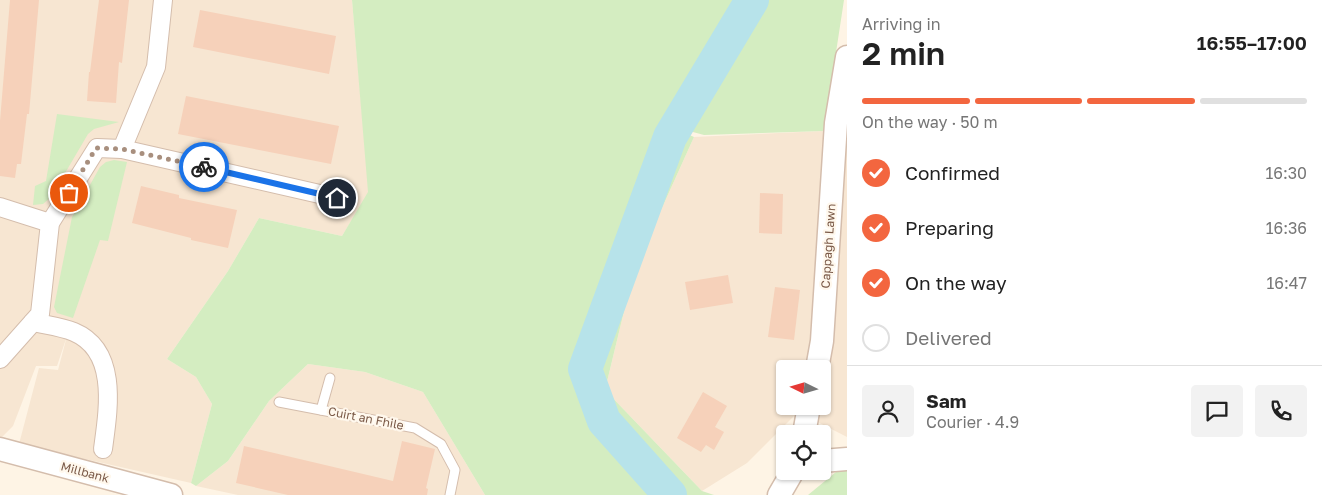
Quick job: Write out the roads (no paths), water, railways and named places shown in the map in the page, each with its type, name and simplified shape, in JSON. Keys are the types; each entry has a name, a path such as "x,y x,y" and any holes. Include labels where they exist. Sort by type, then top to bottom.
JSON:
{"street":[{"path":"122,149 156,67 163,0"},
{"name":"Cappagh Lawn","path":"819,360 822,341 836,123 847,57"},
{"path":"0,359 40,314 50,224 96,148 122,149 337,198"},
{"path":"0,207 50,224"},
{"path":"33,322 75,332 91,344 103,360 107,382 108,414 103,449"},
{"name":"Millbank","path":"0,449 171,495"},
{"path":"831,460 847,459"},
{"path":"779,495 788,480"}],"lane":[{"name":"Cuirt an Fhile","path":"322,410 330,378"},
{"name":"Cuirt an Fhile","path":"279,402 415,428 441,444 455,470 450,495"}],"waterway":[{"path":"670,495 604,421 585,369 670,137 752,0"}]}
